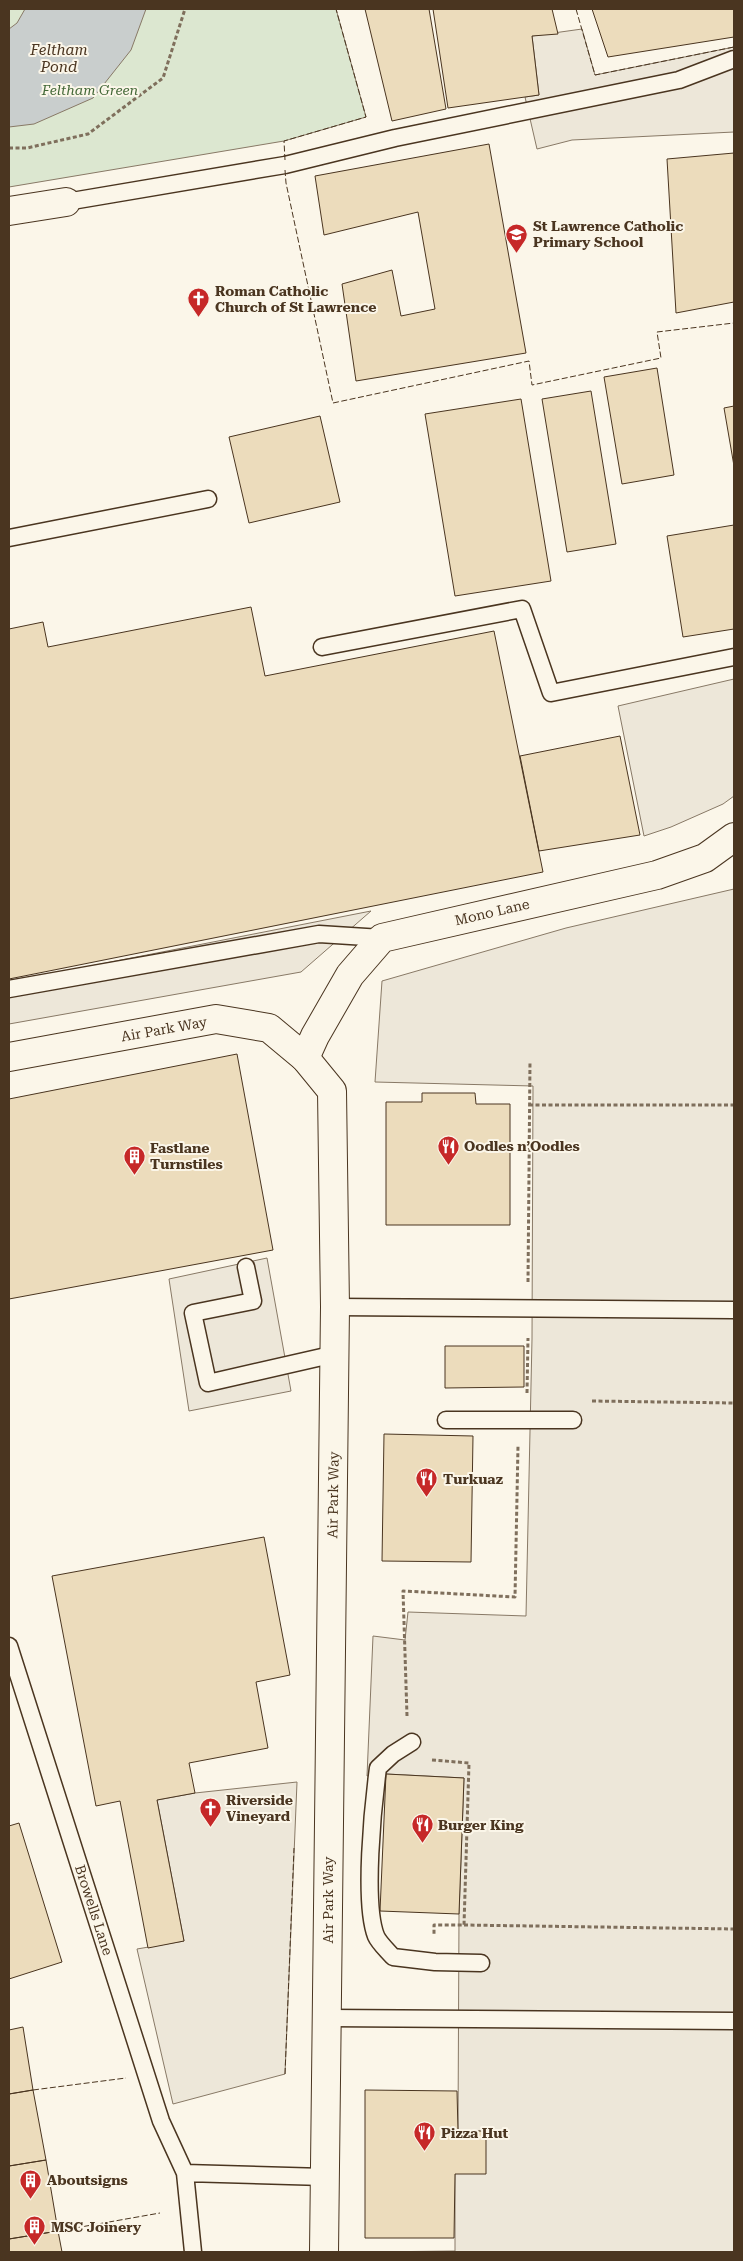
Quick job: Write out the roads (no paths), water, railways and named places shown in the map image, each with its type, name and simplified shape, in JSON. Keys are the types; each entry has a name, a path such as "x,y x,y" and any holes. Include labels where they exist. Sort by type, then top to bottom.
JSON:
{"street":[{"path":"9,211 66,202"},
{"name":"Mono Lane","path":"382,938 657,875 705,858 734,837"},
{"path":"306,1058 314,1036 350,975 382,938"},
{"name":"Air Park Way","path":"9,1057 216,1019 269,1028 306,1058 332,1091 335,1354 324,2252"}],"lane":[{"path":"66,202 285,165 395,138 679,80 734,59"},
{"path":"9,538 208,499"},
{"path":"322,647 522,609 551,693 734,657"},
{"path":"9,989 319,934 382,938"},
{"path":"246,1267 253,1301 193,1314 208,1383 335,1354"},
{"path":"335,1307 734,1310"},
{"path":"446,1420 573,1420"},
{"name":"Browells Lane","path":"9,1646 161,2120 184,2173 193,2252"},
{"path":"410,1743 393,1754 378,1768 372,1845 370,1909 376,1937 393,1957 435,1962 481,1963"},
{"path":"327,2018 734,2021"},
{"path":"184,2173 324,2177"}],"water":[{"name":"Feltham Pond","path":"25,9 146,9 131,50 93,98 34,124 9,127 9,29 17,23"}],"place":[{"name":"St Lawrence Catholic Primary School","path":"517,253"},
{"name":"Roman Catholic Church of St Lawrence","path":"199,318"},
{"name":"Oodles n’Oodles","path":"448,1165"},
{"name":"Fastlane Turnstiles","path":"134,1175"},
{"name":"Turkuaz","path":"427,1498"},
{"name":"Riverside Vineyard","path":"210,1827"},
{"name":"Burger King","path":"422,1844"},
{"name":"Pizza Hut","path":"425,2152"},
{"name":"Aboutsigns","path":"31,2199"},
{"name":"MSC Joinery","path":"35,2246"}],"park label":[{"name":"Feltham Green","path":"90,90"}]}
